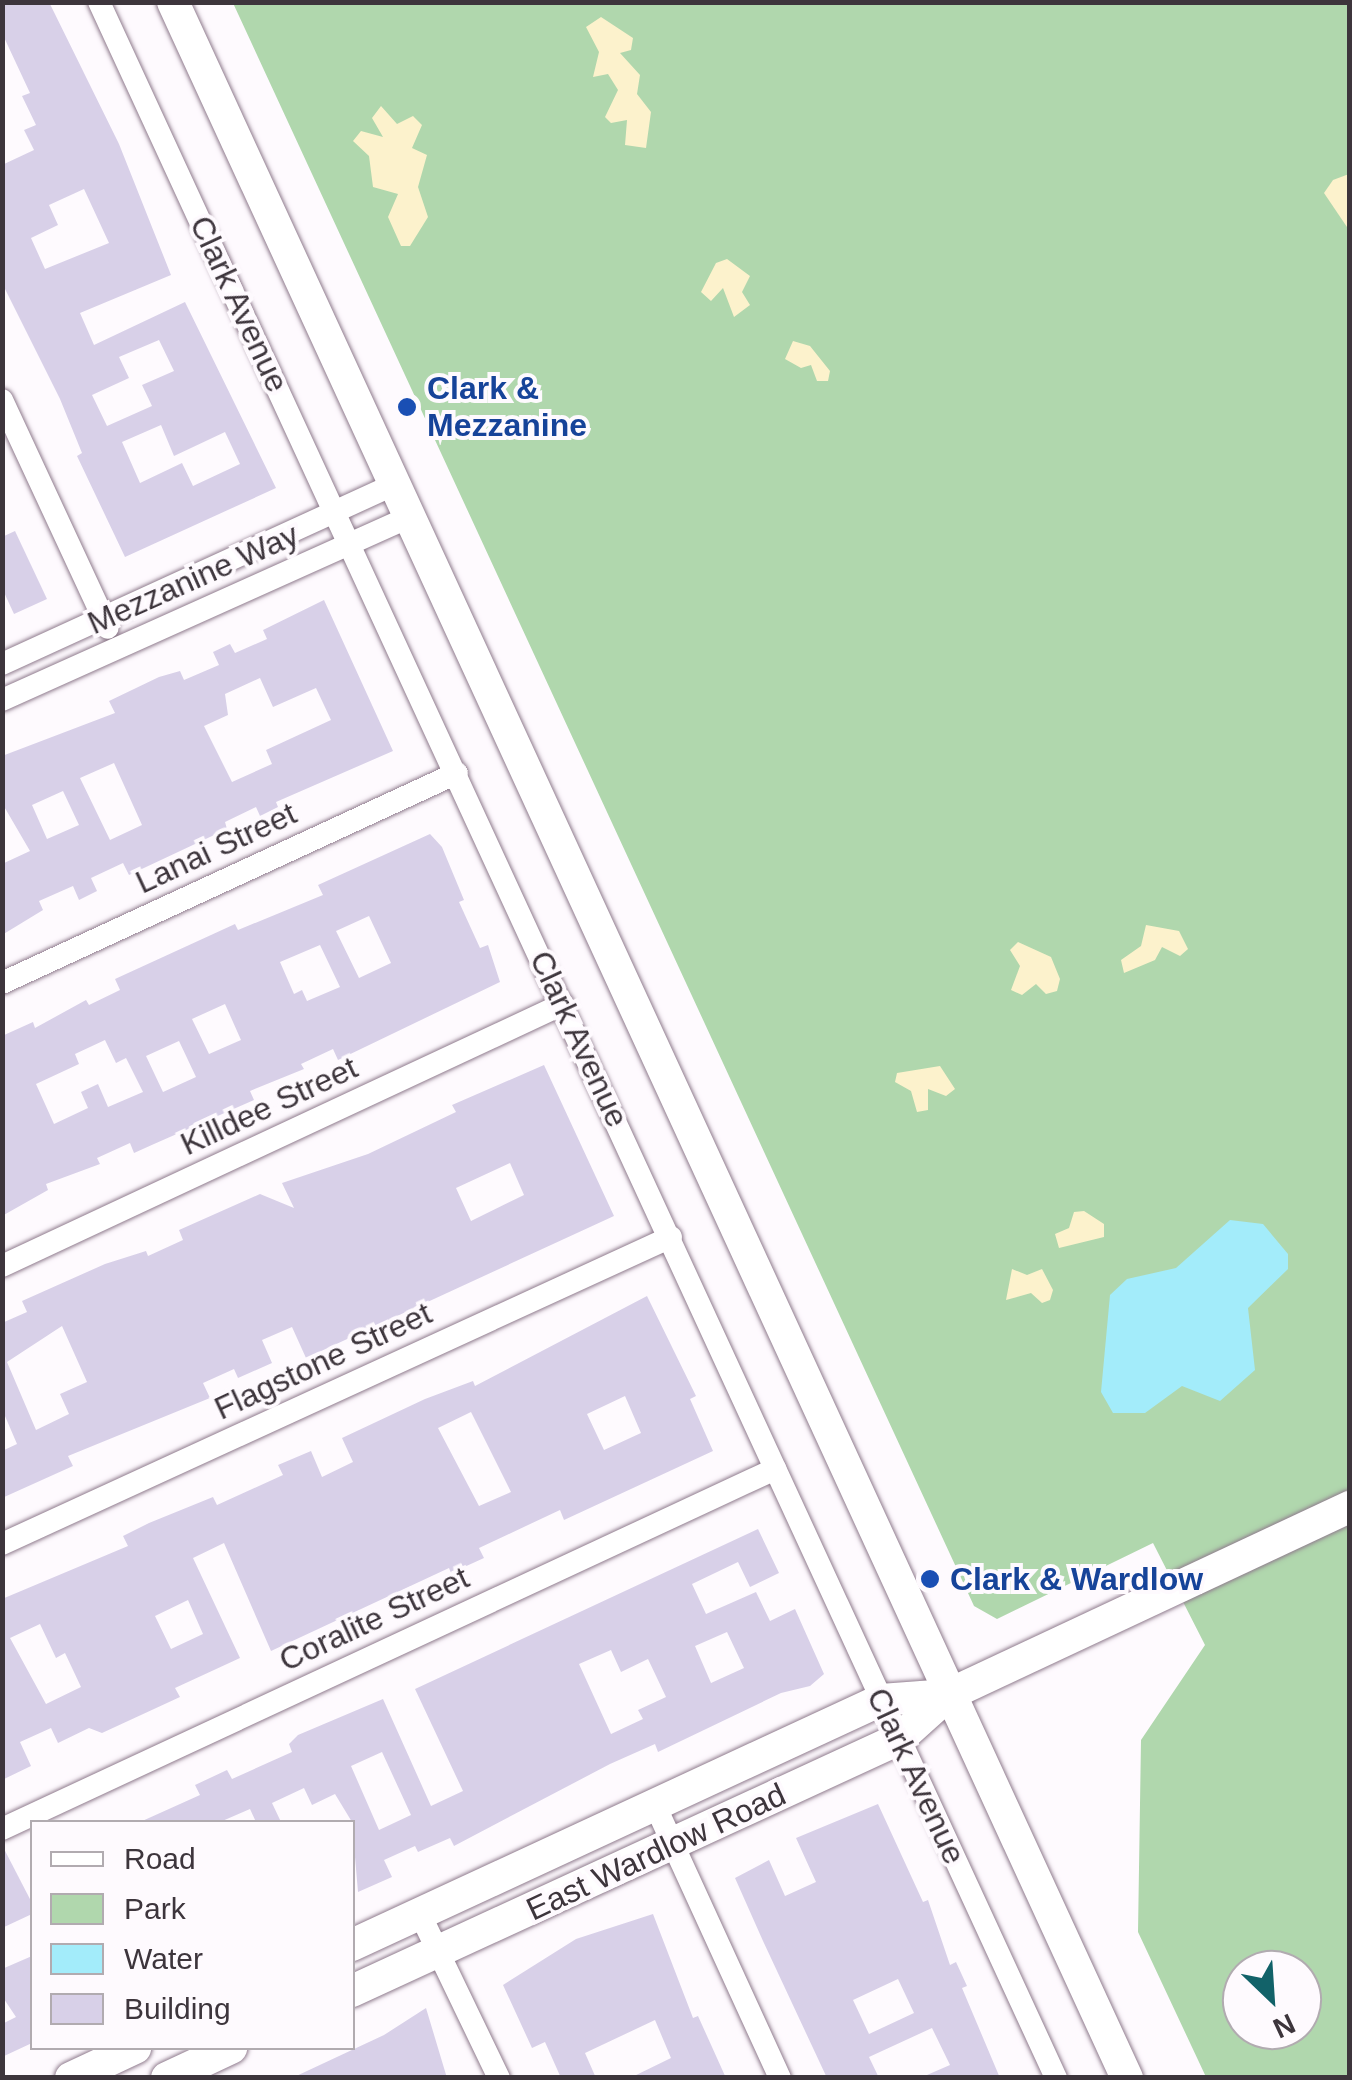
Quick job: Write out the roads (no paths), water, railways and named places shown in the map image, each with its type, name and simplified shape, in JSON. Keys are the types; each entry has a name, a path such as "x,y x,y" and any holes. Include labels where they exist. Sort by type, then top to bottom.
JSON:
{"main road":[{"name":"Clark Avenue","path":"173,2 393,485 629,985 948,1694 1127,2078"},
{"name":"East Wardlow Road","path":"355,1991 899,1739 948,1694 1350,1507"},
{"name":"East Wardlow Road","path":"355,1945 881,1700 948,1694"},
{"path":"71,2078 131,2050"},
{"path":"167,2078 215,2058"}],"street":[{"name":"Clark Avenue","path":"99,2 1056,2078"},
{"path":"2,400 118,648"},
{"name":"Mezzanine Way","path":"2,664 393,485"},
{"name":"Mezzanine Way","path":"2,700 408,516"},
{"name":"Lanai Street","path":"2,983 456,773"},
{"name":"Killdee Street","path":"2,1266 562,1004"},
{"name":"Flagstone Street","path":"2,1544 671,1237"},
{"name":"Coralite Street","path":"2,1828 774,1469"},
{"path":"655,1806 780,2078"},
{"path":"420,1914 441,1950 499,2078"}],"water":[{"path":"1230,1220 1263,1224 1288,1254 1288,1269 1248,1308 1255,1370 1220,1401 1182,1386 1145,1413 1113,1413 1101,1392 1110,1295 1127,1279 1176,1268"}],"place":[{"name":"Clark & Mezzanine","path":"407,407"},
{"name":"Clark & Wardlow","path":"930,1579"}]}
